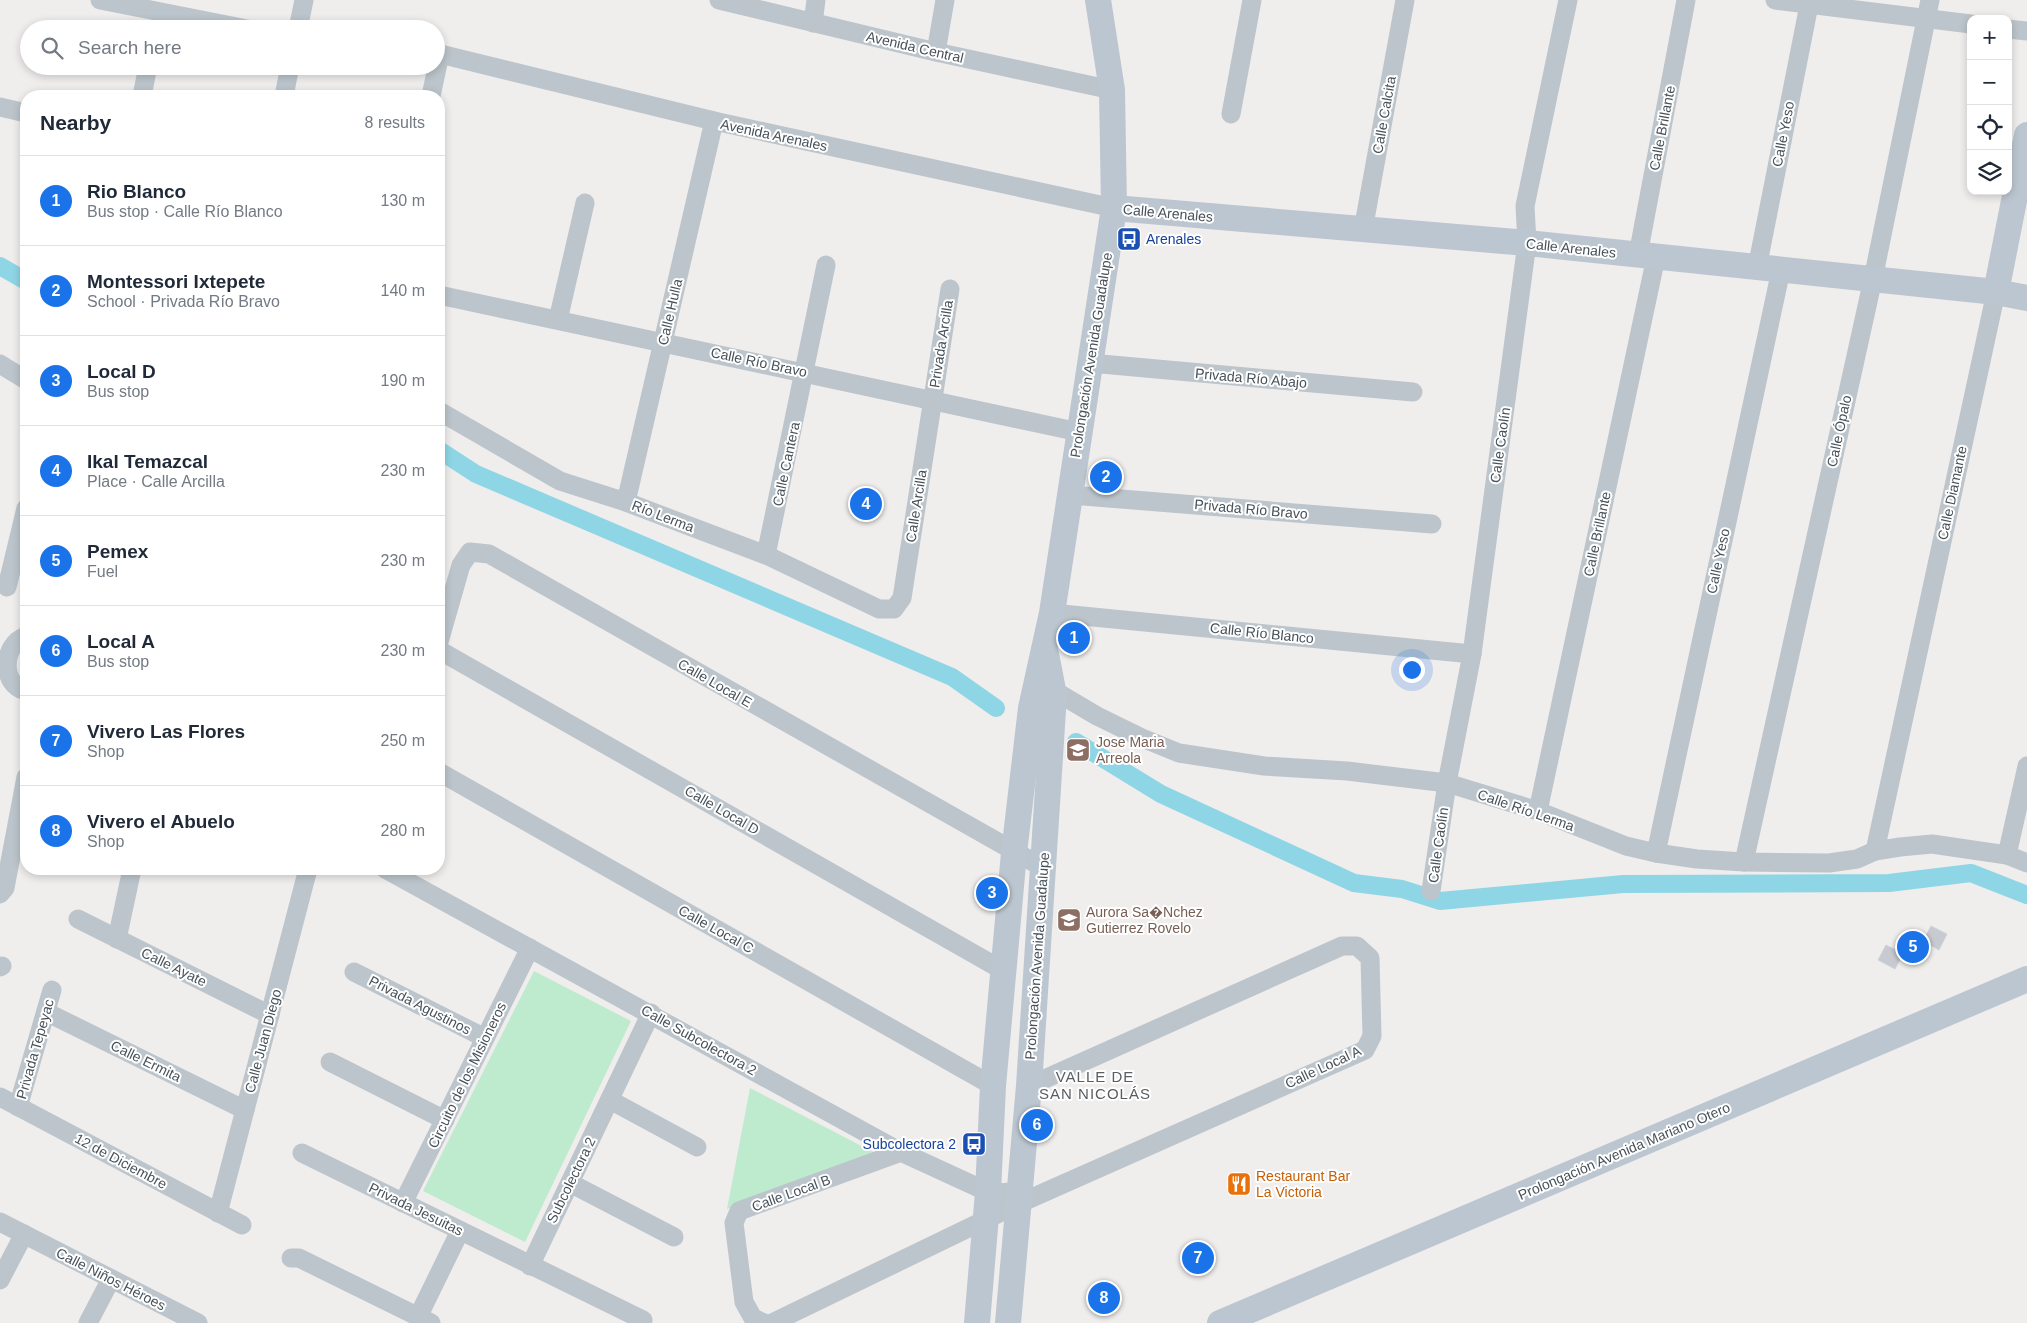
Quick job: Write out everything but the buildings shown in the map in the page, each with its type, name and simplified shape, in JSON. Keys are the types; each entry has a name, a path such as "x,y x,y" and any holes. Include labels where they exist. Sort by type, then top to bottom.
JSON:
{"main road":[{"name":"Prolongación Avenida Guadalupe","path":"977,1323 984,1221 988,1192 993,1086 1014,852 1043,688 1045,648 1071,494 1114,208 1112,90 1098,0"},
{"name":"Calle Diamante","path":"1996,292 2027,135"},
{"name":"Calle Arenales","path":"1114,208 1527,243 1996,292 2027,298"},
{"name":"Prolongación Avenida Guadalupe","path":"1008,1323 1029,1086 1053,710 1043,688"},
{"name":"Prolongación Avenida Mariano Otero","path":"1220,1323 2027,979"},
{"path":"968,1323 980,1286"}],"street":[{"path":"100,0 158,14 194,20"},
{"path":"300,20 304,0"},
{"name":"Avenida Central","path":"719,0 936,52 1112,90"},
{"path":"813,23 816,0"},
{"path":"936,52 945,0"},
{"path":"1230,114 1252,0"},
{"name":"Calle Calcita","path":"1363,230 1405,0"},
{"name":"Calle Caolín","path":"1431,891 1447,783 1472,654 1527,243 1525,206 1568,0"},
{"name":"Calle Brillante","path":"1538,811 1647,256 1686,0"},
{"path":"1774,0 1810,2 1967,24"},
{"name":"Calle Ópalo","path":"1744,862 1873,279 1930,0"},
{"name":"Calle Yeso","path":"1656,852 1769,269 1810,2"},
{"path":"2012,29 2027,31"},
{"name":"Avenida Arenales","path":"445,56 714,122 1114,208"},
{"path":"143,90 146,75"},
{"path":"285,90 288,75"},
{"path":"432,90 434,75"},
{"path":"0,107 20,111"},
{"name":"Calle Hulla","path":"626,502 714,122"},
{"path":"558,320 585,203"},
{"name":"Calle Cantera","path":"766,556 826,265"},
{"name":"Privada Arcilla","path":"932,400 950,289"},
{"name":"Calle Diamante","path":"1875,851 1996,292"},
{"name":"Calle Río Bravo","path":"445,296 1079,432"},
{"path":"0,364 20,376"},
{"name":"Privada Río Abajo","path":"1090,364 1413,392"},
{"name":"Calle Arcilla","path":"894,609 902,598 932,400"},
{"name":"Río Lerma","path":"445,414 560,481 626,502 766,556 879,609 894,609"},
{"name":"Privada Río Bravo","path":"1071,494 1432,524"},
{"path":"7,587 20,533"},
{"name":"Calle Local E","path":"445,621 461,565 470,552 489,554 1042,867"},
{"name":"Calle Río Blanco","path":"1052,613 1472,654"},
{"path":"0,639 20,637"},
{"path":"20,639 14,643 3,661 10,680 20,687"},
{"name":"Calle Local D","path":"445,653 1004,971"},
{"name":"Calle Río Lerma","path":"1043,688 1164,748 1200,758 1264,766 1347,771 1447,783 1538,811 1604,838 1656,852 1744,862 1829,863 1857,859 1875,851 1932,844 2007,855 2027,863"},
{"path":"2007,855 2027,766"},
{"name":"Calle Local C","path":"445,775 993,1086"},
{"path":"0,894 5,888 20,809"},
{"path":"117,939 131,875"},
{"name":"Calle Juan Diego","path":"218,1213 306,875"},
{"name":"Calle Subcolectora 2","path":"396,875 901,1152 988,1192 1019,1198"},
{"name":"Calle Ayate","path":"78,919 270,1015"},
{"name":"Calle Local A","path":"1019,1198 1365,1050 1372,1036 1370,958 1357,946 1342,946 1029,1086"},
{"name":"Circuito de los Misioneros","path":"403,1203 530,948"},
{"name":"Privada Agustinos","path":"354,972 486,1038"},
{"name":"Privada Tepeyac","path":"18,1107 52,990"},
{"name":"Calle Ermita","path":"46,1012 245,1110"},
{"name":"Subcolectora 2","path":"530,1266 651,1014"},
{"path":"330,1062 445,1120"},
{"name":"12 de Diciembre","path":"0,1097 242,1225"},
{"path":"610,1100 697,1147"},
{"name":"Calle Local B","path":"764,1323 753,1318 744,1302 734,1223 739,1211 901,1152"},
{"name":"Privada Jesuitas","path":"302,1153 642,1320"},
{"path":"570,1183 674,1237"},
{"path":"772,1323 984,1221 1019,1198"},
{"name":"Calle Niños Héroes","path":"0,1222 196,1322"},
{"path":"290,1258 299,1258 425,1320 460,1231"},
{"path":"0,1280 24,1234"},
{"path":"88,1323 111,1279"}],"green space":[{"path":"534,971 631,1021 525,1242 423,1191"},
{"path":"750,1088 873,1152 727,1209"}],"waterway":[{"path":"0,266 20,278"},
{"path":"445,454 476,474 952,677 996,708"},
{"path":"1076,742 1161,794 1354,883 1402,889 1440,901 1623,884 1889,883 1971,873 2027,895"}],"place":[{"name":"Arenales","path":"1129,239"},
{"name":"Montessori Ixtepete","path":"1106,477"},
{"name":"Ikal Temazcal","path":"866,504"},
{"name":"Rio Blanco","path":"1074,638"},
{"name":"Jose Maria Arreola","path":"1078,750"},
{"name":"Local D","path":"992,893"},
{"name":"Aurora Sa�Nchez Gutierrez Rovelo","path":"1069,920"},
{"name":"Pemex","path":"1913,947"},
{"name":"Local A","path":"1037,1125"},
{"name":"Subcolectora 2","path":"974,1144"},
{"name":"Restaurant Bar La Victoria","path":"1239,1184"},
{"name":"Vivero Las Flores","path":"1198,1258"},
{"name":"Vivero el Abuelo","path":"1104,1298"}],"district":[{"name":"VALLE DE SAN NICOLÁS","path":"1095,1086"}]}
